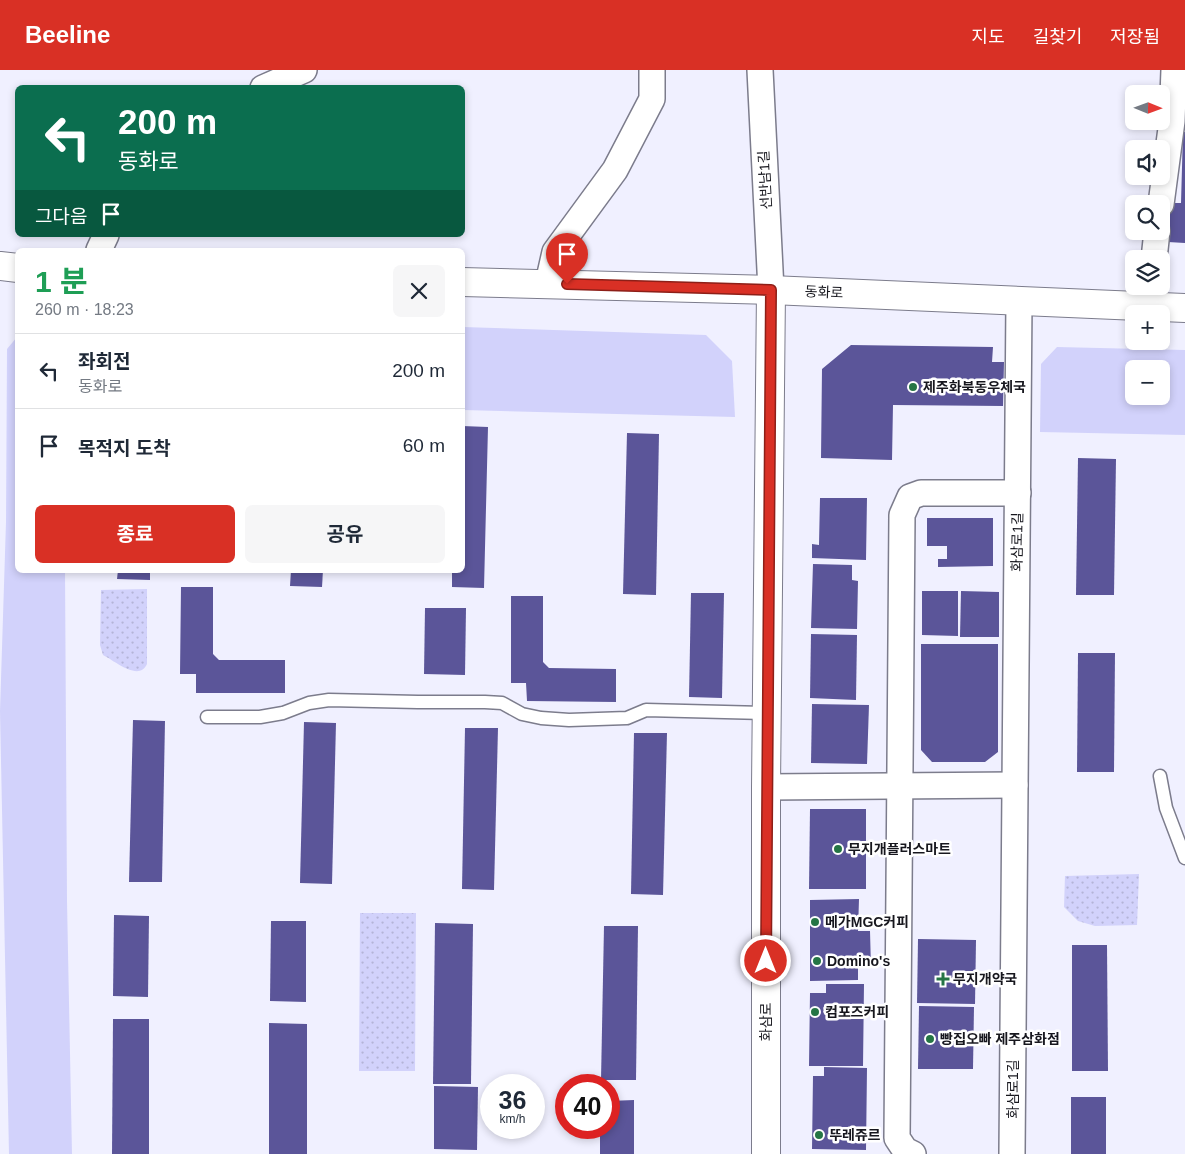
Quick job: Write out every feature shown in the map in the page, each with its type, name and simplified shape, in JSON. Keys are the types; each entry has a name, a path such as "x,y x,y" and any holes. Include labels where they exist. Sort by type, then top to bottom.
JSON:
{"street":[{"path":"270,85 304,70"},
{"path":"548,283 555,252 615,170 652,99 652,70"},
{"name":"선반남1길","path":"760,70 771,290"},
{"path":"1162,195 1172,121 1174,70"},
{"path":"0,266 15,268"},
{"name":"동화로","path":"465,282 771,290 1019,300 1149,297 1185,308"},
{"name":"화삼로","path":"766,1154 766,787 771,290"},
{"name":"화삼로1길","path":"1012,1154 1019,300"},
{"path":"913,1154 905,1150 897,1138 902,515 910,497 921,493 1018,493"},
{"path":"766,787 1015,785"}],"lane":[{"path":"207,717 260,717 283,713 310,702 329,700 485,702 502,704 522,714 541,718 570,720 627,718 646,710 767,713"},
{"path":"1160,776 1166,808 1185,858"}],"shaded area":[{"path":"465,327 706,335 732,361 735,417 465,410"},
{"path":"15,339 15,573 65,573 67,901 72,1154 9,1154 0,711 6,522 7,349"},
{"path":"1057,347 1185,350 1185,435 1040,432 1041,364"},
{"path":"147,589 147,664 143,669 133,671 126,669 103,655 100,645 101,590"},
{"path":"1139,874 1137,925 1095,926 1078,921 1064,907 1065,876"},
{"path":"360,913 416,913 415,1071 359,1071"}],"building":[{"path":"1183,132 1185,132 1185,243 1168,242 1170,240 1170,203 1181,203"},
{"name":"제주화북동우체국","path":"851,345 993,347 992,362 1004,362 1003,406 893,405 892,460 821,458 822,369"},
{"path":"465,426 488,427 484,588 452,587 452,573 465,573"},
{"path":"627,433 659,434 656,595 623,594"},
{"path":"1078,458 1116,459 1114,595 1076,595"},
{"path":"820,498 867,498 866,560 812,558 812,544 819,545"},
{"path":"927,518 993,518 993,566 938,567 938,559 947,559 947,546 927,546"},
{"path":"813,564 852,565 852,580 858,581 857,629 811,628"},
{"path":"118,573 150,573 150,580 117,579"},
{"path":"291,573 323,573 322,587 290,586"},
{"path":"181,587 213,587 213,654 219,660 285,660 285,693 196,693 196,674 180,674"},
{"path":"922,591 958,591 958,636 922,635"},
{"path":"961,591 999,592 999,637 960,637"},
{"path":"691,593 724,593 722,698 689,697"},
{"path":"511,596 543,596 543,662 549,668 616,669 616,702 527,701 526,683 511,683"},
{"path":"425,608 466,608 465,675 424,674"},
{"path":"811,634 857,635 856,700 810,698"},
{"path":"921,644 998,644 998,752 985,762 932,762 921,750"},
{"path":"1078,653 1115,653 1114,772 1077,772"},
{"path":"812,704 869,705 867,764 811,763"},
{"path":"133,720 165,721 162,882 129,882"},
{"path":"304,722 336,723 332,884 300,883"},
{"path":"465,728 498,728 494,890 462,889"},
{"path":"634,733 667,733 663,895 631,894"},
{"name":"무지개플러스마트","path":"810,809 866,809 866,889 809,889"},
{"path":"859,899 858,931 870,931 871,968 858,968 858,980 810,981 810,900"},
{"path":"114,915 149,916 148,997 113,996"},
{"path":"271,921 306,921 306,1002 270,1001"},
{"path":"435,923 473,924 471,1084 433,1084"},
{"path":"604,926 638,926 636,1080 620,1080 620,1074 601,1074"},
{"path":"918,939 976,940 975,1004 917,1003"},
{"path":"1072,945 1107,945 1108,1071 1072,1071"},
{"path":"826,984 864,984 863,1066 809,1066 810,993 826,993"},
{"path":"919,1006 974,1007 973,1069 918,1069"},
{"path":"113,1019 149,1019 149,1154 112,1154"},
{"path":"269,1023 307,1024 307,1154 269,1154"},
{"path":"824,1067 867,1068 866,1150 812,1149 813,1076 824,1076"},
{"path":"434,1086 478,1087 477,1150 434,1149"},
{"path":"1071,1097 1106,1097 1106,1154 1071,1154"},
{"path":"634,1100 634,1154 600,1154 600,1139 620,1139 620,1101"}],"place":[{"name":"제주화북동우체국","path":"913,387"},
{"name":"무지개플러스마트","path":"838,849"},
{"name":"메가MGC커피","path":"815,922"},
{"name":"Domino's","path":"817,961"},
{"name":"무지개약국","path":"943,979"},
{"name":"컴포즈커피","path":"815,1012"},
{"name":"빵집오빠 제주삼화점","path":"930,1039"},
{"name":"뚜레쥬르","path":"819,1135"}],"route":[{"path":"567,284 771,290 766,961"}]}
